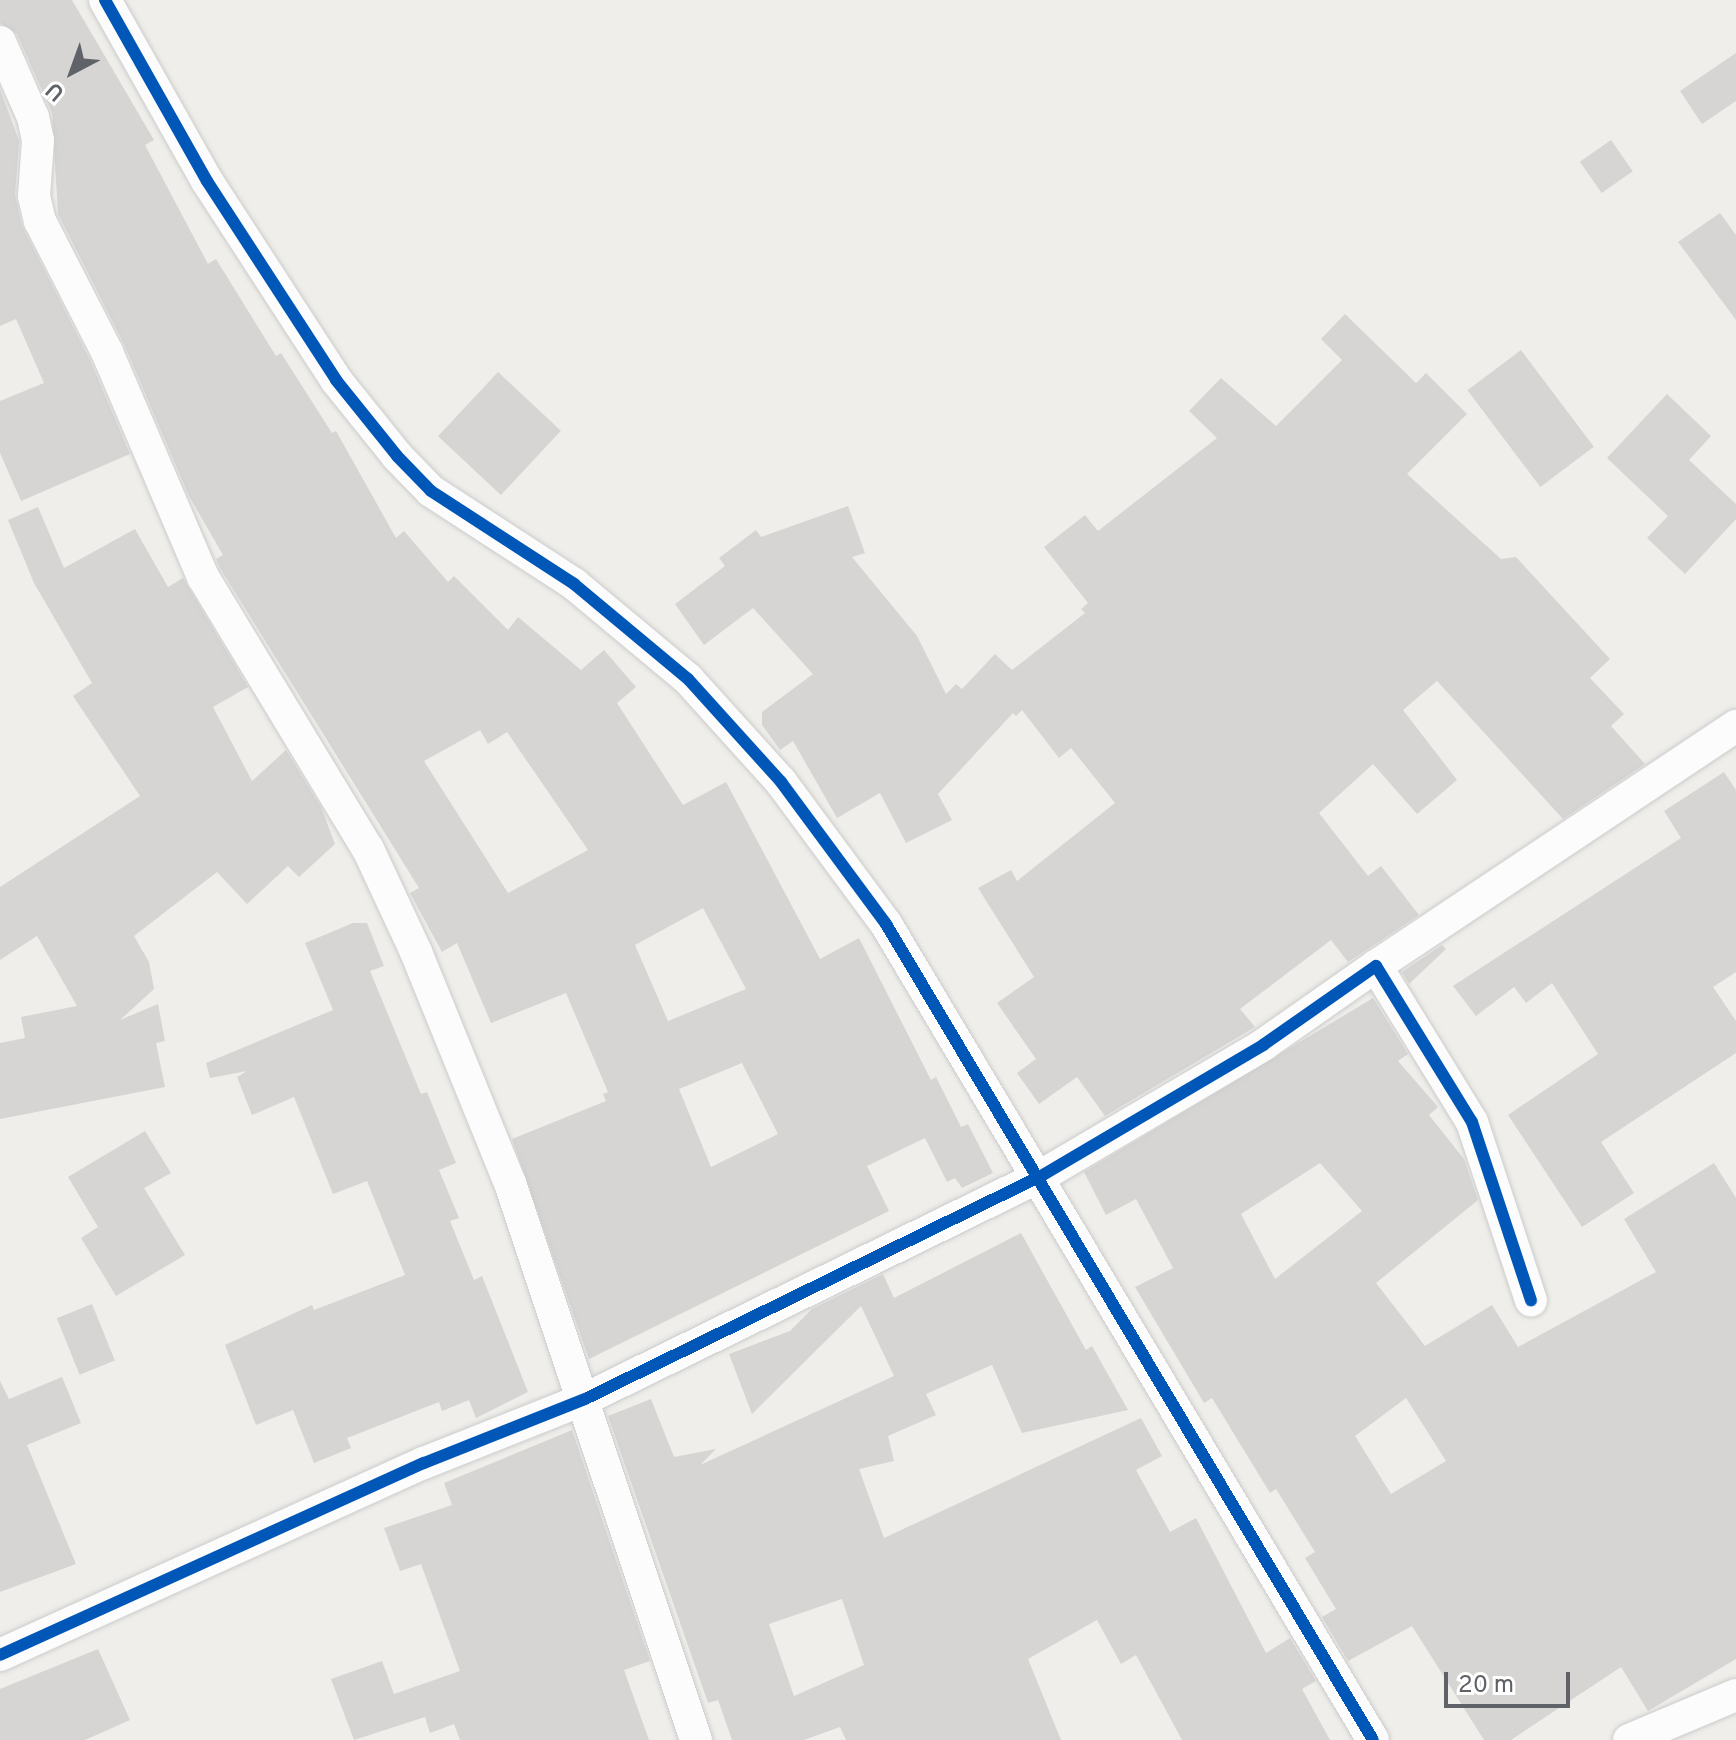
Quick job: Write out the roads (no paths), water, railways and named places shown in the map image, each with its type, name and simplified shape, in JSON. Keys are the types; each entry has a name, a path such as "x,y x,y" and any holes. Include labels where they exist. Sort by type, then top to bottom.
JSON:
{"street":[{"path":"105,0 207,181 336,380 388,445 431,491 574,584 688,679 781,782 886,924 1041,1176 1373,1740"},
{"path":"0,42 33,117 38,140 34,196 40,221 107,352 203,577 368,849 416,952 510,1183 585,1399 696,1740"},
{"path":"0,1655 424,1463 585,1399 1041,1176 1263,1045 1736,726"},
{"path":"1376,966 1472,1122 1531,1300"},
{"path":"1629,1740 1736,1695"}]}
